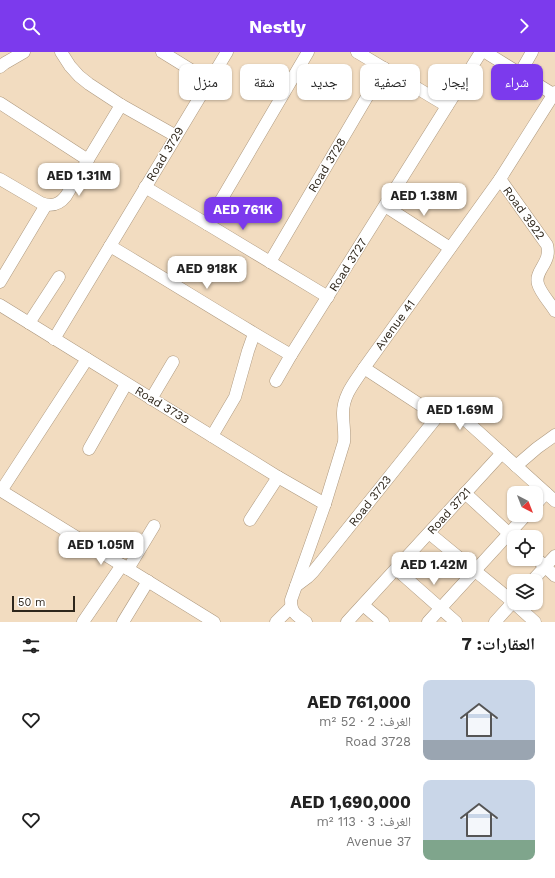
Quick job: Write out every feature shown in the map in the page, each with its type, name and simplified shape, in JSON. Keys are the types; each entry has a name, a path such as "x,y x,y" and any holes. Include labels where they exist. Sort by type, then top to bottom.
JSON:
{"street":[{"path":"0,67 24,52"},
{"path":"61,52 70,66 89,84 121,105 176,136"},
{"path":"162,52 181,64"},
{"name":"Road 3729","path":"220,64 227,52"},
{"path":"207,224 308,52"},
{"path":"357,52 377,64"},
{"name":"Road 3727","path":"276,381 481,52"},
{"path":"485,52 505,64"},
{"path":"525,64 532,52"},
{"path":"543,87 554,93"},
{"path":"420,89 448,106"},
{"name":"Avenue 41","path":"291,607 291,600 325,504 344,442 345,435 343,413 345,400 351,388 500,179 554,93"},
{"name":"Road 3729","path":"54,339 198,100"},
{"name":"Road 3728","path":"270,262 365,100"},
{"path":"0,103 88,160"},
{"path":"0,179 46,205 52,206 58,204 62,201 121,105"},
{"name":"Road 3922","path":"500,179 547,245 549,250 548,256 537,281 540,290 555,310"},
{"path":"146,187 328,297"},
{"path":"0,282 46,205"},
{"path":"385,206 450,248"},
{"path":"110,246 291,356"},
{"path":"29,323 59,277"},
{"name":"Road 3733","path":"0,305 126,384 325,504"},
{"path":"212,436 235,397 254,334"},
{"path":"87,359 1,490 214,622"},
{"path":"151,399 173,362"},
{"path":"364,368 422,406 428,409 448,412 462,417 551,497"},
{"path":"89,449 126,384"},
{"name":"Road 3723","path":"296,586 313,572 441,412"},
{"path":"516,466 555,435"},
{"name":"Road 3721","path":"347,622 502,453"},
{"path":"250,520 278,477"},
{"path":"465,493 507,531"},
{"path":"83,622 154,526"},
{"path":"429,533 507,596"},
{"path":"428,622 475,570 507,541"},
{"path":"543,562 555,556"},
{"path":"543,566 555,576"},
{"path":"396,569 456,622"},
{"path":"123,622 148,581"},
{"path":"363,605 382,622"},
{"path":"276,622 291,607 293,612 306,622"},
{"path":"495,622 507,608"},
{"path":"522,610 535,622"}]}
